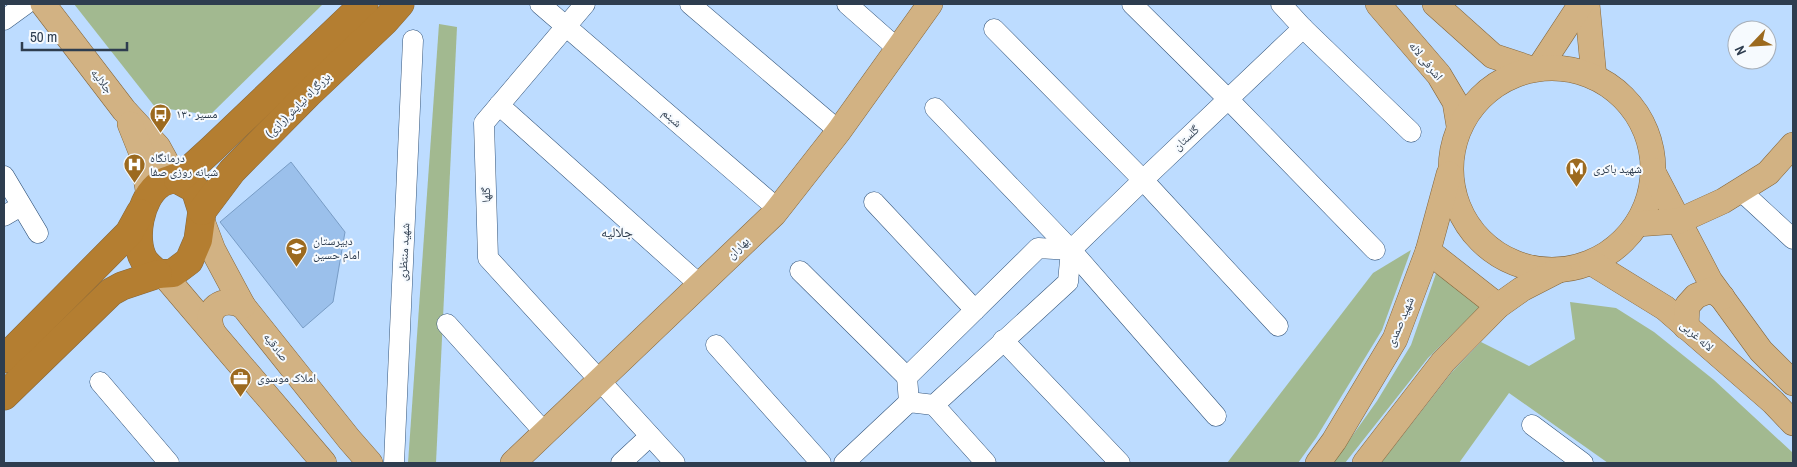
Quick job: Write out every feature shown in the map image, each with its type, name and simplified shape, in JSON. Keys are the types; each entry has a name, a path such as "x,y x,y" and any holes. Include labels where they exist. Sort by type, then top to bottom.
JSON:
{"highway":[{"name":"بزرگراه نیایش(رازی)","path":"202,214 232,171 400,4"},
{"path":"4,359 129,233 145,203 160,184 176,179 213,148 358,6"},
{"path":"4,396 111,292 122,286 160,274 173,273 189,261 198,240 202,214 195,189 176,179"},
{"path":"145,203 138,244 144,260 160,274"}],"main road":[{"name":"جلالیه","path":"43,4 124,110"},
{"name":"بهاران","path":"513,463 778,209 839,131 930,4"},
{"name":"اشرفی لاله","path":"1378,4 1439,76 1455,102 1459,126"},
{"path":"1365,463 1443,362 1498,306 1522,289 1559,270 1592,263 1620,245 1637,224 1652,187 1652,154 1642,122 1622,95 1594,76 1562,68 1534,68 1503,61 1494,56 1435,4"},
{"path":"1459,126 1478,101 1498,83 1534,68 1581,4"},
{"path":"1587,4 1594,76"},
{"path":"124,110 158,147 176,179"},
{"path":"124,110 142,154 145,203"},
{"name":"شهید صمدی","path":"1318,463 1334,441 1395,339 1428,251 1451,167 1459,126"},
{"path":"1637,224 1679,221 1723,201 1768,173 1793,146"},
{"path":"1451,167 1456,200 1472,230 1496,253 1526,267 1559,270"},
{"path":"1652,170 1710,281 1761,351 1793,383"},
{"name":"صادقیه","path":"202,214 213,250 243,306 370,463"},
{"path":"1428,251 1498,306"},
{"name":"لاله غربی","path":"1592,263 1665,308 1773,402 1793,423"},
{"path":"160,274 213,332 324,463"},
{"path":"1686,327 1687,306 1696,296 1711,290 1722,297"},
{"path":"213,332 209,318 213,309 222,303 234,301 243,306"}],"street":[{"path":"4,20 26,4"},
{"name":"شبنم","path":"540,4 778,209"},
{"name":"گلها","path":"585,4 484,123 488,258 675,463"},
{"path":"690,4 839,131"},
{"path":"846,4 898,50"},
{"path":"1132,4 1228,99 1375,250"},
{"path":"1281,4 1303,28 1411,132"},
{"name":"گلستان","path":"1071,250 1303,28"},
{"path":"994,29 1143,180 1278,326"},
{"name":"شهید منتظری","path":"394,463 413,40"},
{"path":"499,105 700,285"},
{"path":"936,108 1071,250 1216,416"},
{"path":"4,176 38,233"},
{"path":"1740,190 1793,239"},
{"path":"874,202 975,310"},
{"path":"4,216 22,206"},
{"path":"907,377 1038,248 1071,250"},
{"path":"934,405 1068,282 1071,250"},
{"path":"800,271 907,377 909,402"},
{"path":"447,324 545,433"},
{"path":"1003,340 1120,463"},
{"path":"716,345 821,463"},
{"path":"100,382 169,463"},
{"path":"909,402 934,405 986,463"},
{"path":"844,463 909,402"},
{"path":"1532,425 1583,463"},
{"path":"621,463 650,436"}],"green space":[{"path":"74,4 323,4 210,115 155,107"},
{"path":"439,24 457,27 436,463 408,463"},
{"path":"1411,250 1382,330 1316,438 1298,463 1227,463 1373,273"},
{"path":"1439,265 1485,302 1428,358 1345,463 1333,463 1377,401 1411,345"},
{"path":"1570,302 1616,308 1654,332 1714,380 1792,452 1793,463 1608,463 1509,393 1459,463 1381,463 1452,372 1481,342 1529,366 1575,339"}],"building":[{"name":"دبیرستان امام حسین","path":"291,162 345,232 333,302 303,328 220,222"}],"place":[{"name":"مسیر ۱۳۰","path":"160,133"},
{"name":"درمانگاه شبانه روزی صفا","path":"134,184"},
{"name":"شهید باکری","path":"1577,188"},
{"name":"دبیرستان امام حسین","path":"297,267"},
{"name":"املاک موسوی","path":"241,397"}],"district":[{"name":"جلالیه","path":"617,232"}]}
